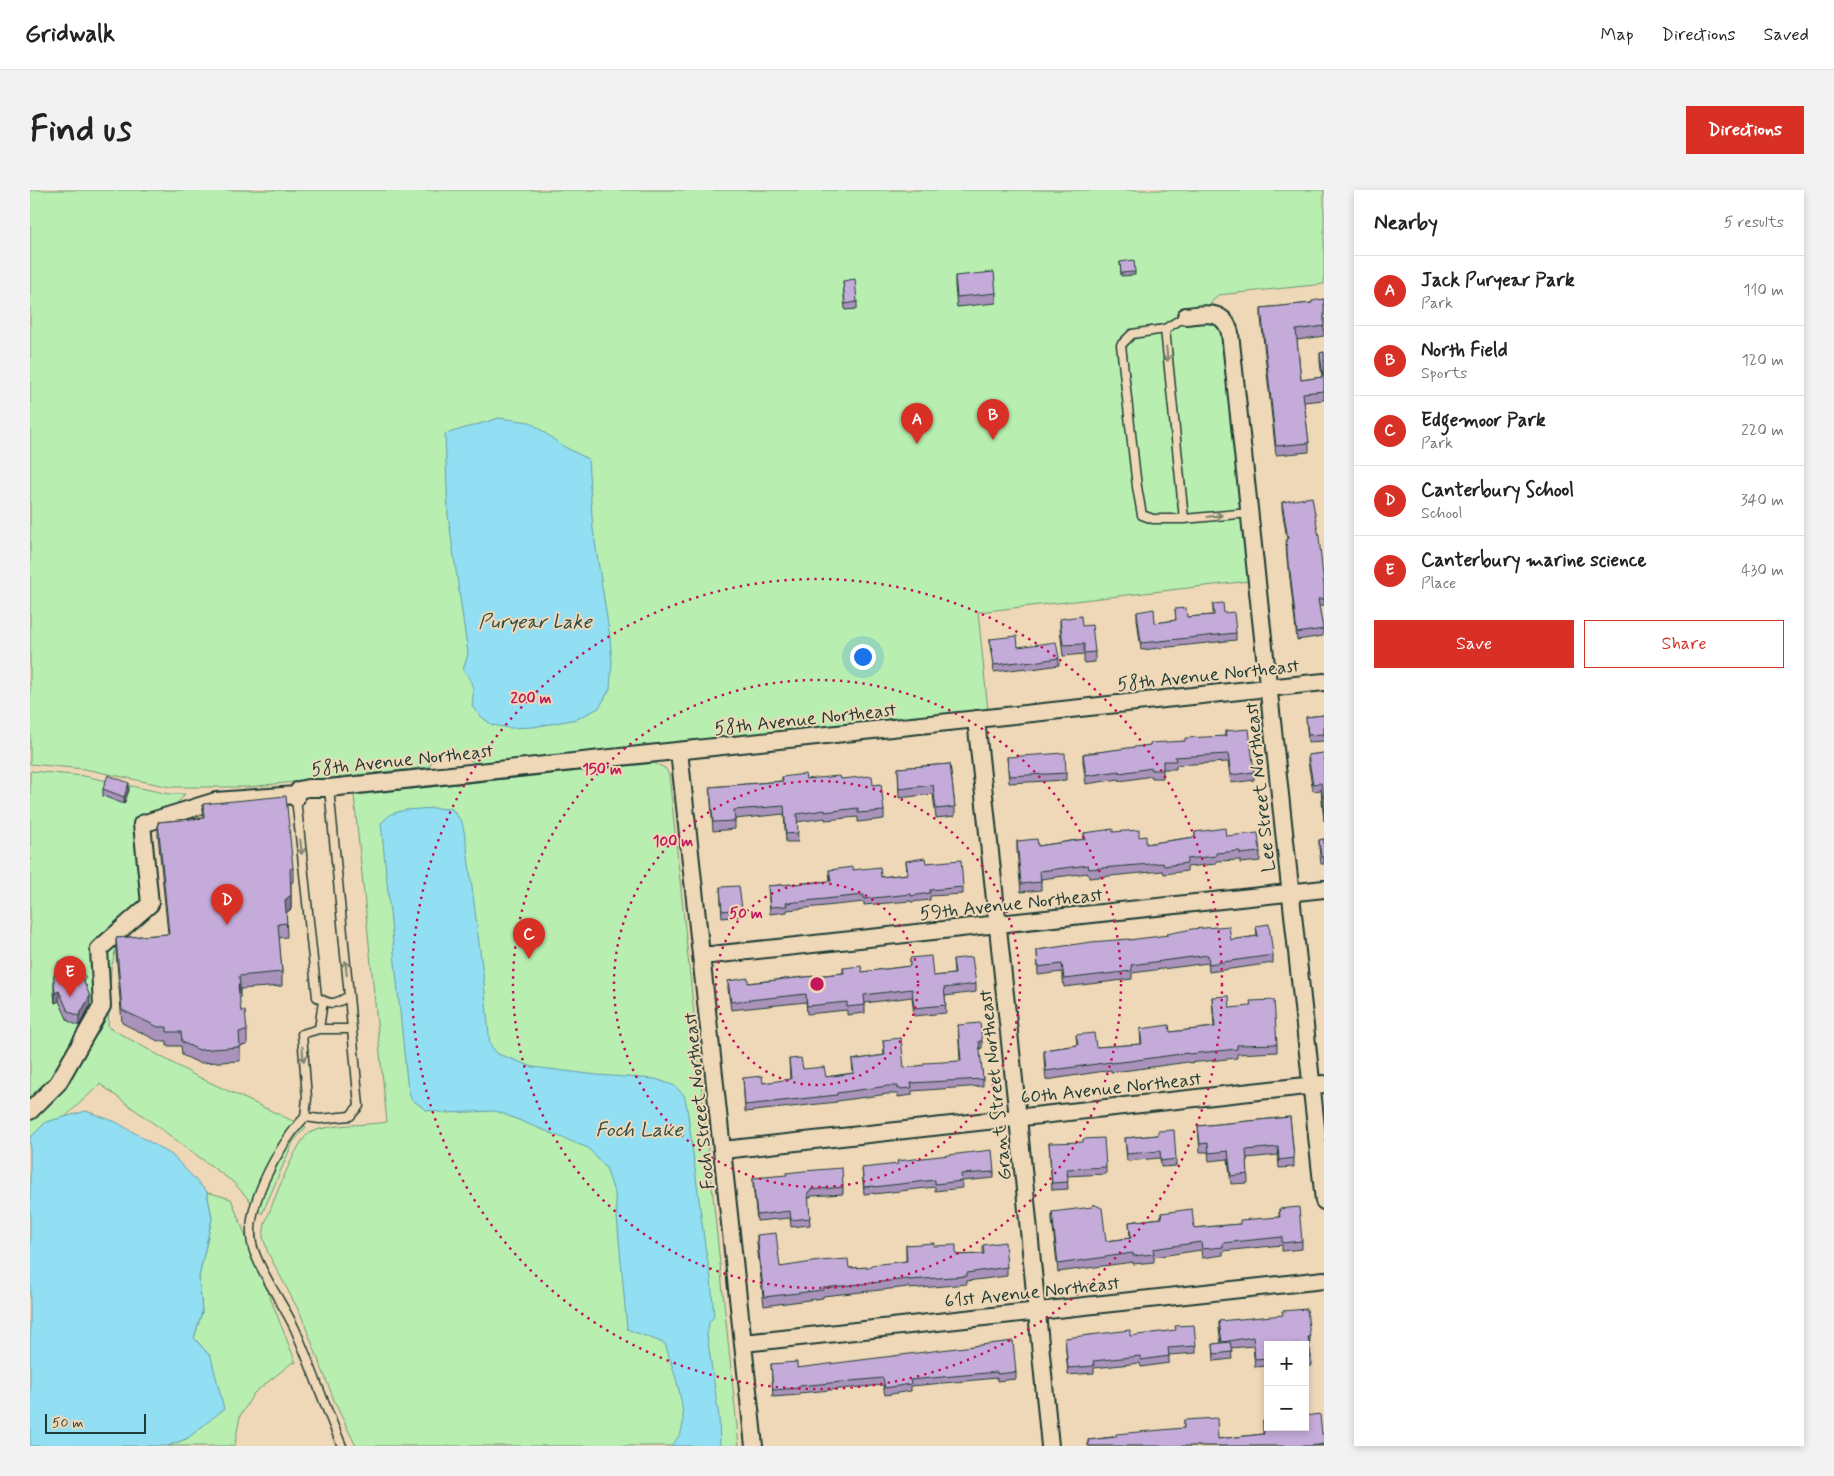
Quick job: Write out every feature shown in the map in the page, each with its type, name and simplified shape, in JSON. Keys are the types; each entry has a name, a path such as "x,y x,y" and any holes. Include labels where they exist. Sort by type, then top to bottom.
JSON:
{"street":[{"name":"Lee Street Northeast","path":"1186,316 1209,314 1220,316 1228,324 1232,343 1291,893 1318,1085 1324,1201"},
{"name":"58th Avenue Northeast","path":"30,1111 58,1083 102,1006 99,949 150,904 142,824 216,802 296,797 299,790 308,788 328,788 1324,682"},
{"name":"Grant Street Northeast","path":"976,719 1038,1311 1050,1446"},
{"name":"Foch Street Northeast","path":"679,751 724,1150 754,1446"},
{"name":"59th Avenue Northeast","path":"702,956 1324,889"},
{"name":"60th Avenue Northeast","path":"724,1150 1318,1085"},
{"name":"61st Avenue Northeast","path":"744,1343 1324,1280"}],"lane":[{"path":"1186,316 1165,330 1132,334 1121,345 1137,487 1142,515 1153,519 1184,519 1249,513"},
{"path":"1165,330 1184,519"},
{"path":"305,1117 320,1119 350,1116 359,1106 328,788"},
{"path":"296,797 317,997 328,1003 339,1002 349,996"},
{"path":"319,1029 323,1001"},
{"path":"342,1446 312,1368 286,1310 253,1250 252,1234 254,1215 267,1174 292,1130 305,1117 307,1098 302,1034 319,1029 352,1029"}],"green space":[{"path":"30,190 1324,190 1324,284 1218,295 1210,304 1213,323 1218,324 1222,328 1249,581 978,612 988,711 627,751 475,763 450,748 435,755 429,767 248,787 170,787 85,769 30,764"},
{"path":"654,763 665,768 669,775 739,1446 356,1446 336,1405 301,1315 268,1253 263,1237 265,1223 279,1188 292,1159 305,1137 311,1132 329,1127 387,1122 354,795"},
{"path":"30,772 84,776 169,794 185,794 175,806 140,817 143,900 94,943 94,1004 53,1078 30,1101"},
{"path":"117,943 111,969 108,1027 194,1075 306,1127 293,1142 262,1214 233,1182 100,1084 65,1117 46,1122 30,1138 30,1120 34,1118 107,1011 106,953"},
{"path":"207,1192 231,1199 296,1363 293,1362 254,1393 240,1416 233,1446 168,1446 188,1438 211,1357 194,1338 202,1312 199,1277 212,1218"}],"water":[{"name":"Puryear Lake","path":"499,418 530,422 563,446 588,459 593,529 610,637 612,662 610,689 599,708 577,719 534,727 510,728 492,725 478,714 472,706 473,691 471,683 463,670 468,654 448,515 445,434"},
{"name":"Foch Lake","path":"452,809 462,822 466,840 484,982 490,1045 498,1054 533,1067 597,1075 656,1079 675,1086 684,1095 711,1279 714,1316 709,1323 707,1335 719,1417 720,1446 671,1446 682,1429 681,1398 665,1344 627,1329 615,1195 606,1168 588,1148 496,1111 445,1113 426,1110 411,1099 407,1082 381,823 391,814 405,810"},
{"path":"86,1111 116,1122 172,1155 207,1192 212,1218 199,1277 202,1312 194,1338 211,1357 224,1409 188,1438 168,1446 30,1446 30,1138 46,1122"}],"building":[{"path":"1134,260 1135,272 1121,273 1120,262"},
{"path":"994,272 996,293 957,297 955,276"},
{"path":"855,279 857,302 845,304 843,281"},
{"path":"1324,299 1324,326 1296,330 1301,380 1323,377 1320,353 1324,352 1324,391 1303,393 1309,443 1276,446 1261,308 1312,303 1312,301"},
{"path":"1312,497 1319,537 1324,587 1324,599 1318,599 1323,629 1297,633 1288,563 1286,539 1288,539 1282,502"},
{"path":"1223,603 1224,613 1234,612 1236,633 1141,643 1137,612 1154,609 1155,623 1176,620 1175,609 1186,608 1187,617 1214,615 1213,604"},
{"path":"1081,616 1082,626 1092,625 1095,652 1084,653 1084,644 1063,645 1060,619"},
{"path":"1017,636 1018,647 1056,642 1059,658 994,665 990,639"},
{"path":"1324,715 1324,734 1308,735 1306,717"},
{"path":"1249,729 1254,772 1231,775 1228,754 1175,757 1176,761 1163,761 1163,770 1152,770 1152,768 1086,776 1083,754 1150,745 1150,743 1185,741 1185,738 1226,736 1225,731"},
{"path":"1065,753 1066,773 1009,776 1007,757"},
{"path":"1324,753 1324,814 1321,783 1313,784 1308,755"},
{"path":"950,764 955,807 936,809 933,785 899,789 898,768"},
{"path":"805,774 806,779 840,776 841,779 872,776 873,785 881,784 884,811 858,813 858,808 797,814 798,833 786,834 784,806 734,810 735,821 713,822 710,787 783,781 782,777"},
{"path":"108,775 129,783 124,797 103,789"},
{"path":"286,796 293,868 290,869 291,895 285,900 287,923 278,924 282,972 239,976 240,985 238,985 241,1011 245,1011 247,1031 239,1032 240,1047 199,1050 182,1042 181,1032 167,1032 167,1027 158,1027 122,1010 116,938 169,934 158,822 204,818 203,804"},
{"path":"1225,828 1226,836 1258,833 1260,852 1240,854 1240,851 1216,853 1216,856 1187,859 1187,863 1164,866 1163,863 1089,869 1088,865 1040,871 1041,882 1021,884 1017,841 1037,839 1038,846 1085,839 1084,833 1113,829 1113,832 1139,830 1139,837 1146,836 1146,844 1195,837 1195,832"},
{"path":"1324,839 1324,857 1321,857 1319,840"},
{"path":"925,858 926,863 961,860 963,887 930,890 930,893 911,896 911,894 864,899 864,895 786,903 787,906 770,907 768,886 831,881 829,870 853,867 853,870 880,867 881,877 908,874 906,861"},
{"path":"739,886 742,909 722,911 720,887"},
{"path":"1269,924 1273,955 1209,964 1208,955 1131,965 1132,971 1064,979 1062,964 1038,967 1037,950 1091,942 1168,935 1192,929 1229,926 1231,940 1258,936 1256,926"},
{"path":"931,956 933,976 955,974 953,959 972,957 976,984 944,988 946,1005 914,1008 912,989 864,995 865,1005 847,1007 847,1002 807,1006 806,994 731,1002 728,981 748,978 748,983 844,973 843,968 861,966 862,972 910,966 910,958"},
{"path":"59,961 79,969 86,978 83,980 90,996 79,1016 68,1011 59,991 55,993 54,976"},
{"path":"1229,996 1230,1008 1251,1006 1250,1001 1274,1000 1277,1044 1237,1045 1237,1049 1188,1053 1046,1071 1044,1050 1078,1045 1076,1035 1094,1033 1096,1047 1142,1044 1140,1029 1169,1025 1170,1032 1215,1027 1212,997"},
{"path":"980,1023 982,1041 979,1041 983,1079 911,1083 912,1088 898,1089 898,1086 888,1086 837,1093 837,1095 745,1105 743,1078 762,1076 763,1083 791,1079 789,1059 801,1058 803,1069 824,1067 826,1077 854,1073 852,1060 885,1055 883,1040 901,1038 904,1068 924,1065 924,1063 961,1061 958,1025"},
{"path":"1290,1117 1294,1158 1279,1160 1278,1147 1246,1150 1248,1174 1231,1176 1228,1151 1209,1153 1208,1143 1200,1144 1198,1126"},
{"path":"1174,1130 1176,1159 1161,1161 1160,1151 1127,1154 1125,1138 1158,1135 1158,1131"},
{"path":"1104,1138 1106,1167 1067,1169 1068,1182 1052,1183 1049,1143 1083,1142 1083,1139"},
{"path":"992,1150 994,1172 961,1174 962,1181 935,1184 935,1180 864,1187 862,1168 898,1164 897,1161"},
{"path":"842,1168 843,1187 810,1190 808,1192 810,1218 791,1220 790,1211 757,1215 753,1178"},
{"path":"1093,1204 1102,1208 1106,1241 1131,1238 1129,1222 1162,1218 1161,1213 1192,1209 1194,1228 1240,1224 1240,1220 1280,1217 1279,1209 1299,1207 1302,1241 1282,1243 1282,1237 1223,1243 1223,1247 1202,1249 1201,1242 1153,1249 1154,1254 1133,1256 1133,1253 1058,1264 1052,1212 1092,1207"},
{"path":"776,1233 780,1267 848,1259 849,1268 872,1267 871,1265 907,1261 906,1245 934,1243 934,1246 956,1245 956,1255 984,1254 983,1245 1005,1242 1007,1267 967,1273 967,1276 909,1279 823,1288 823,1290 764,1297 757,1235"},
{"path":"1307,1309 1310,1337 1308,1337 1309,1341 1264,1341 1264,1358 1255,1359 1253,1337 1222,1342 1219,1321 1283,1315 1282,1311"},
{"path":"1194,1325 1196,1346 1168,1348 1169,1356 1141,1360 1140,1356 1093,1361 1094,1366 1068,1368 1065,1338 1130,1330 1130,1336 1176,1330 1175,1326"},
{"path":"1013,1341 1016,1372 910,1380 911,1384 885,1388 883,1378 773,1390 771,1364 797,1362 797,1368"},
{"path":"1230,1342 1232,1352 1214,1354 1213,1344"},
{"path":"1320,1414 1324,1444 1311,1446 1089,1446 1088,1440 1116,1437 1116,1434 1184,1428 1184,1420 1217,1418 1218,1439 1264,1434 1263,1421 1264,1421 1264,1431 1309,1431 1309,1415"}],"place":[{"name":"North Field","path":"993,440"},
{"name":"Jack Puryear Park","path":"917,444"},
{"name":"Canterbury School","path":"227,925"},
{"name":"Edgemoor Park","path":"529,959"},
{"name":"Canterbury marine science","path":"70,997"}]}
